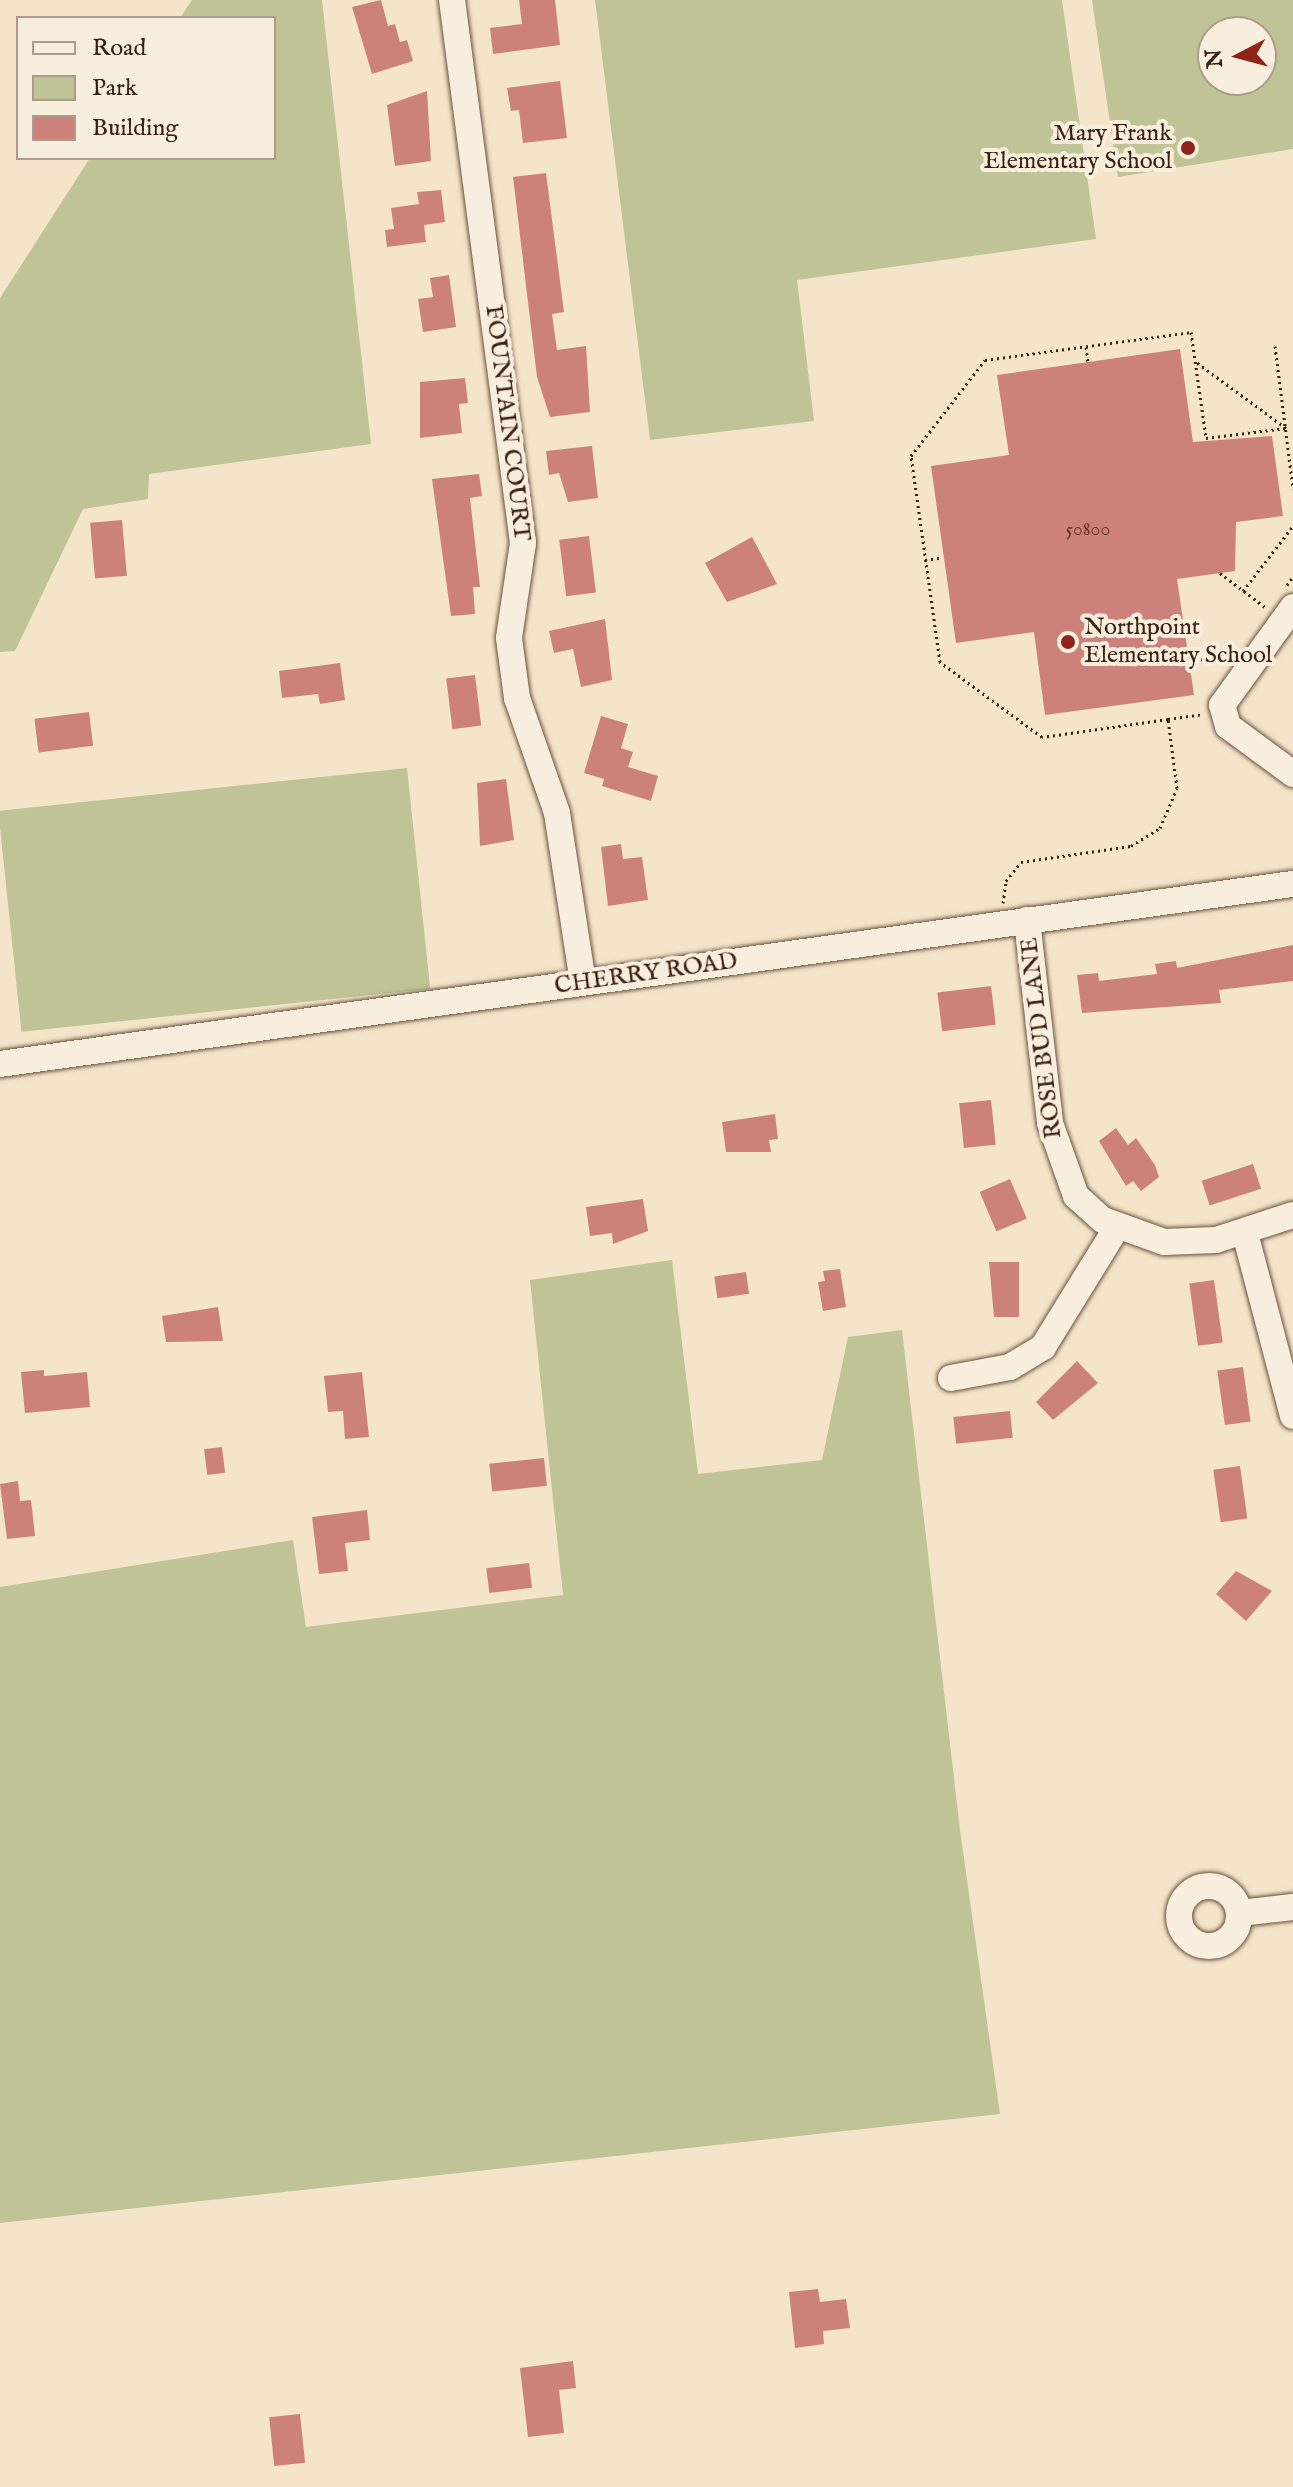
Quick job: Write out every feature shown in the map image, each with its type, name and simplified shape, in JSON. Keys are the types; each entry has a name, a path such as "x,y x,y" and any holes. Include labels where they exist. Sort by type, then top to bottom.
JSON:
{"street":[{"name":"FOUNTAIN COURT","path":"452,0 523,543 509,638 517,698 557,813 583,982"},
{"path":"1280,608 1222,705 1228,726 1293,774"},
{"name":"CHERRY ROAD","path":"0,1064 1293,884"},
{"name":"ROSE BUD LANE","path":"1016,922 1056,1154 1076,1196 1117,1227"},
{"path":"951,1378 1010,1367 1043,1347 1117,1227 1191,1244 1245,1233 1293,1215"},
{"path":"1245,1233 1293,1416"},
{"path":"1240,1913 1293,1907"}],"path":[{"path":"1207,714 1042,737 940,662 911,456 985,360 1191,332 1206,438 1286,428"},
{"path":"1275,346 1293,489"},
{"path":"1086,347 1088,362"},
{"path":"1196,362 1286,428"},
{"path":"1243,591 1293,526"},
{"path":"925,560 943,557"},
{"path":"1220,573 1243,591 1280,608"},
{"path":"1189,661 1233,655"},
{"path":"1016,922 1006,881 1021,862 1131,846 1160,828 1177,788 1168,719"}],"green space":[{"path":"192,0 322,0 371,444 149,474 148,499 83,509 15,651 0,652 0,298 89,160 276,160 276,16 181,16"},
{"path":"595,0 1062,0 1096,239 797,280 814,421 650,440"},
{"path":"1092,0 1293,0 1293,149 1118,177"},
{"path":"407,768 430,989 21,1032 0,811"},
{"path":"672,1260 698,1474 822,1460 848,1337 902,1330 960,1830 1000,2114 0,2223 0,1587 293,1540 306,1627 563,1595 530,1280"}],"building":[{"path":"381,0 388,26 395,24 400,42 407,40 413,61 372,74 352,7"},
{"path":"519,0 555,0 560,45 493,54 490,28 522,24"},
{"path":"560,81 567,138 523,143 519,110 511,111 507,88"},
{"path":"427,91 431,161 395,166 387,105"},
{"path":"546,173 564,312 552,314 557,350 586,346 590,412 550,417 537,377 513,177"},
{"path":"441,190 445,222 424,225 426,242 387,247 385,230 394,229 391,208 419,204 417,192"},
{"path":"449,275 456,327 423,332 418,299 433,297 430,278"},
{"name":"Northpoint Elementary School","path":"1180,349 1193,442 1272,436 1283,516 1236,522 1235,571 1177,579 1194,695 1045,715 1034,632 956,643 931,466 1009,455 997,375"},
{"path":"465,378 468,403 459,404 462,433 420,438 420,382"},
{"path":"592,446 598,498 568,502 559,473 549,475 546,451"},
{"path":"479,474 482,496 470,498 480,587 473,587 475,614 451,616 432,479"},
{"path":"122,520 127,576 95,579 90,523"},
{"path":"589,536 596,593 566,596 559,540"},
{"path":"752,537 777,584 727,602 705,563"},
{"path":"605,619 612,680 581,687 573,649 554,653 549,631"},
{"path":"340,663 345,700 320,704 318,694 282,698 279,671"},
{"path":"475,675 481,726 452,729 446,679"},
{"path":"89,712 93,746 39,752 34,719"},
{"path":"601,716 628,724 621,748 633,752 628,767 658,776 651,801 602,786 604,779 584,773"},
{"path":"506,779 514,840 480,846 477,783"},
{"path":"621,844 623,859 642,857 648,900 608,906 601,847"},
{"path":"1293,945 1293,981 1219,990 1221,1003 1082,1013 1077,975 1098,973 1099,981 1157,974 1155,964 1176,961 1177,968"},
{"path":"991,986 996,1025 942,1031 937,993"},
{"path":"991,1100 996,1145 964,1148 959,1103"},
{"path":"775,1114 778,1139 769,1140 771,1152 726,1152 722,1122"},
{"path":"1116,1128 1128,1145 1136,1138 1155,1165 1159,1177 1141,1191 1133,1181 1126,1186 1099,1141"},
{"path":"1253,1164 1261,1189 1210,1205 1202,1181"},
{"path":"1010,1179 1027,1219 996,1231 980,1192"},
{"path":"643,1199 648,1231 613,1244 612,1233 590,1236 586,1207"},
{"path":"989,1262 1019,1262 1019,1317 994,1317"},
{"path":"840,1269 846,1307 823,1311 818,1282 825,1281 823,1271"},
{"path":"746,1272 749,1294 717,1298 714,1276"},
{"path":"1214,1280 1223,1342 1198,1346 1189,1283"},
{"path":"218,1307 223,1341 166,1342 162,1316"},
{"path":"1077,1361 1098,1383 1053,1420 1036,1402"},
{"path":"1243,1367 1251,1421 1225,1425 1217,1371"},
{"path":"44,1370 44,1376 87,1372 90,1407 25,1413 21,1372"},
{"path":"362,1372 369,1437 345,1439 343,1411 328,1412 324,1376"},
{"path":"1010,1411 1013,1438 956,1444 953,1417"},
{"path":"222,1447 225,1473 207,1475 204,1449"},
{"path":"544,1458 547,1486 492,1492 489,1464"},
{"path":"1240,1466 1247,1518 1221,1522 1213,1470"},
{"path":"18,1481 20,1501 31,1500 35,1536 7,1539 0,1484"},
{"path":"367,1510 370,1540 345,1543 348,1571 319,1574 312,1517"},
{"path":"529,1563 532,1588 489,1593 486,1568"},
{"path":"1236,1571 1272,1591 1246,1621 1216,1594"},
{"path":"818,2289 820,2302 846,2299 850,2328 823,2331 824,2344 795,2348 789,2292"},
{"path":"573,2361 576,2388 559,2390 564,2433 528,2437 520,2368"},
{"path":"300,2414 305,2463 274,2466 269,2417"}],"place":[{"name":"Mary Frank Elementary School","path":"1188,148"},
{"name":"Northpoint Elementary School","path":"1068,642"}]}
